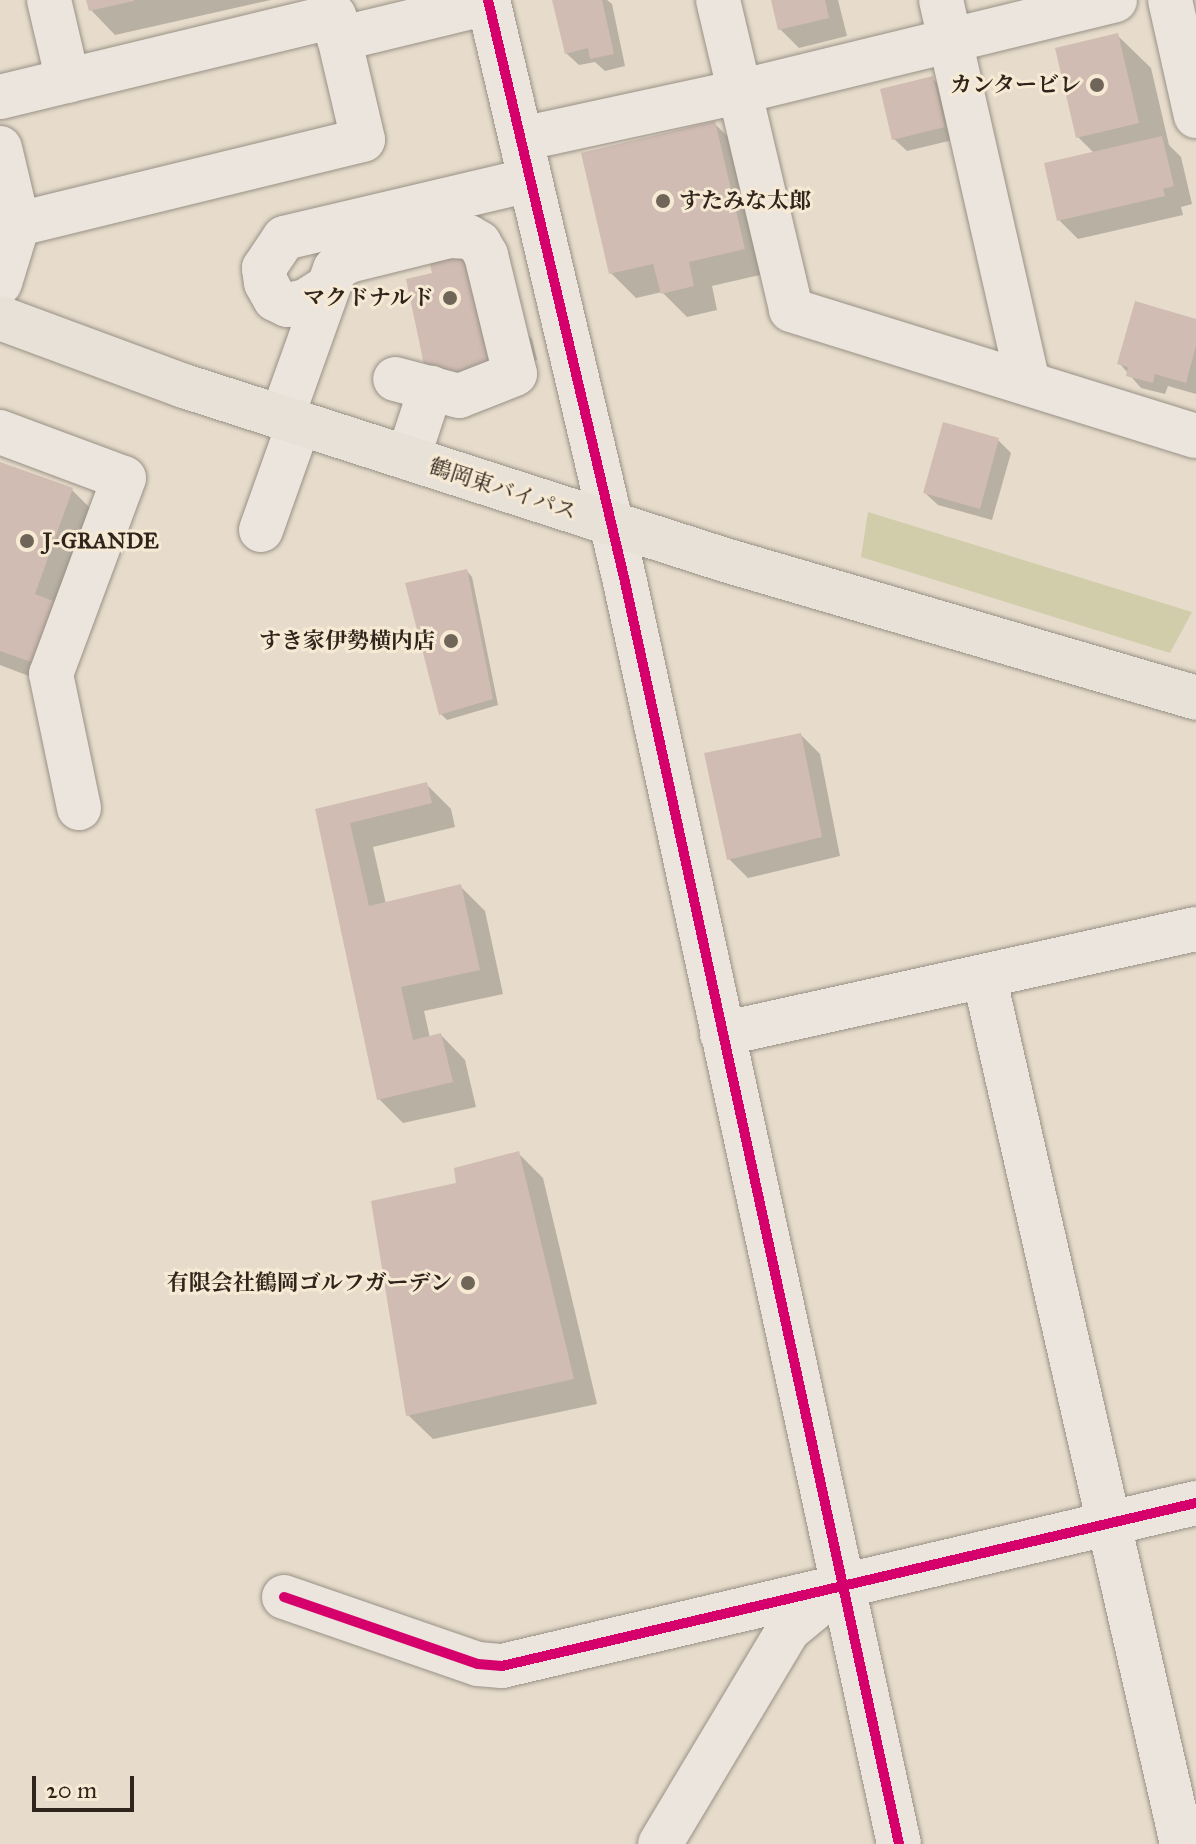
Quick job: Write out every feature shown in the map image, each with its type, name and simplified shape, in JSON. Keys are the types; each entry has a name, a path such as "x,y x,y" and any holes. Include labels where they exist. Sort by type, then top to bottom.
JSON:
{"highway":[{"name":"鶴岡東バイパス","path":"0,318 103,358 611,523 1196,698"}],"street":[{"path":"49,0 68,81"},
{"path":"718,0 791,310 1196,435"},
{"path":"326,288 306,301 287,305 275,299 266,283 264,268 284,238 739,92 946,20 1115,0"},
{"path":"1170,0 1196,116"},
{"path":"339,39 488,2 611,523 899,1844"},
{"path":"0,97 334,16 363,140 18,224"},
{"path":"946,20 1028,383"},
{"path":"0,148 18,224 0,283"},
{"path":"261,530 326,288 335,269 349,261 449,236 469,237 479,243 486,255 515,374 459,396 413,384 408,458"},
{"path":"0,432 124,478 51,674 79,808"},
{"path":"722,1034 1196,929"},
{"path":"984,976 1182,1844"},
{"path":"284,1597 478,1664 502,1666 1196,1503"},
{"path":"660,1844 788,1630 843,1586"}],"shaded area":[{"path":"868,512 1192,612 1170,653 861,557"}],"building":[{"path":"86,0 134,0 134,1 89,11"},
{"path":"552,0 602,0 614,54 590,59 588,48 565,54"},
{"path":"771,0 825,0 829,18 778,30"},
{"name":"カンタービレ","path":"1118,33 1139,123 1076,138 1055,48"},
{"path":"933,76 945,127 892,140 880,89"},
{"name":"すたみな太郎","path":"715,121 745,249 689,262 694,286 661,294 653,264 609,274 581,153"},
{"path":"1162,136 1174,186 1163,189 1165,196 1057,221 1044,163"},
{"name":"マクドナルド","path":"479,250 502,363 427,379 406,279 432,273 429,260"},
{"path":"1135,301 1196,319 1196,346 1186,383 1155,374 1153,383 1126,376 1128,367 1117,364"},
{"path":"943,422 999,438 980,509 923,493"},
{"name":"J-GRANDE","path":"0,462 73,488 35,594 56,602 34,663 0,651"},
{"name":"すき家伊勢横内店","path":"467,569 493,699 439,715 405,583"},
{"path":"801,733 822,837 727,860 704,753"},
{"path":"427,782 432,803 350,823 369,906 461,884 480,970 401,987 413,1040 441,1033 453,1082 377,1100 315,809"},
{"name":"有限会社鶴岡ゴルフガーデン","path":"519,1151 574,1379 406,1416 371,1201 456,1183 454,1168"}],"cycle path":[{"path":"488,0 625,582 899,1844"},
{"path":"284,1597 478,1664 502,1666 1196,1503"}],"place":[{"name":"カンタービレ","path":"1097,85"},
{"name":"すたみな太郎","path":"663,201"},
{"name":"マクドナルド","path":"450,298"},
{"name":"J-GRANDE","path":"27,541"},
{"name":"すき家伊勢横内店","path":"451,641"},
{"name":"有限会社鶴岡ゴルフガーデン","path":"468,1283"}]}
